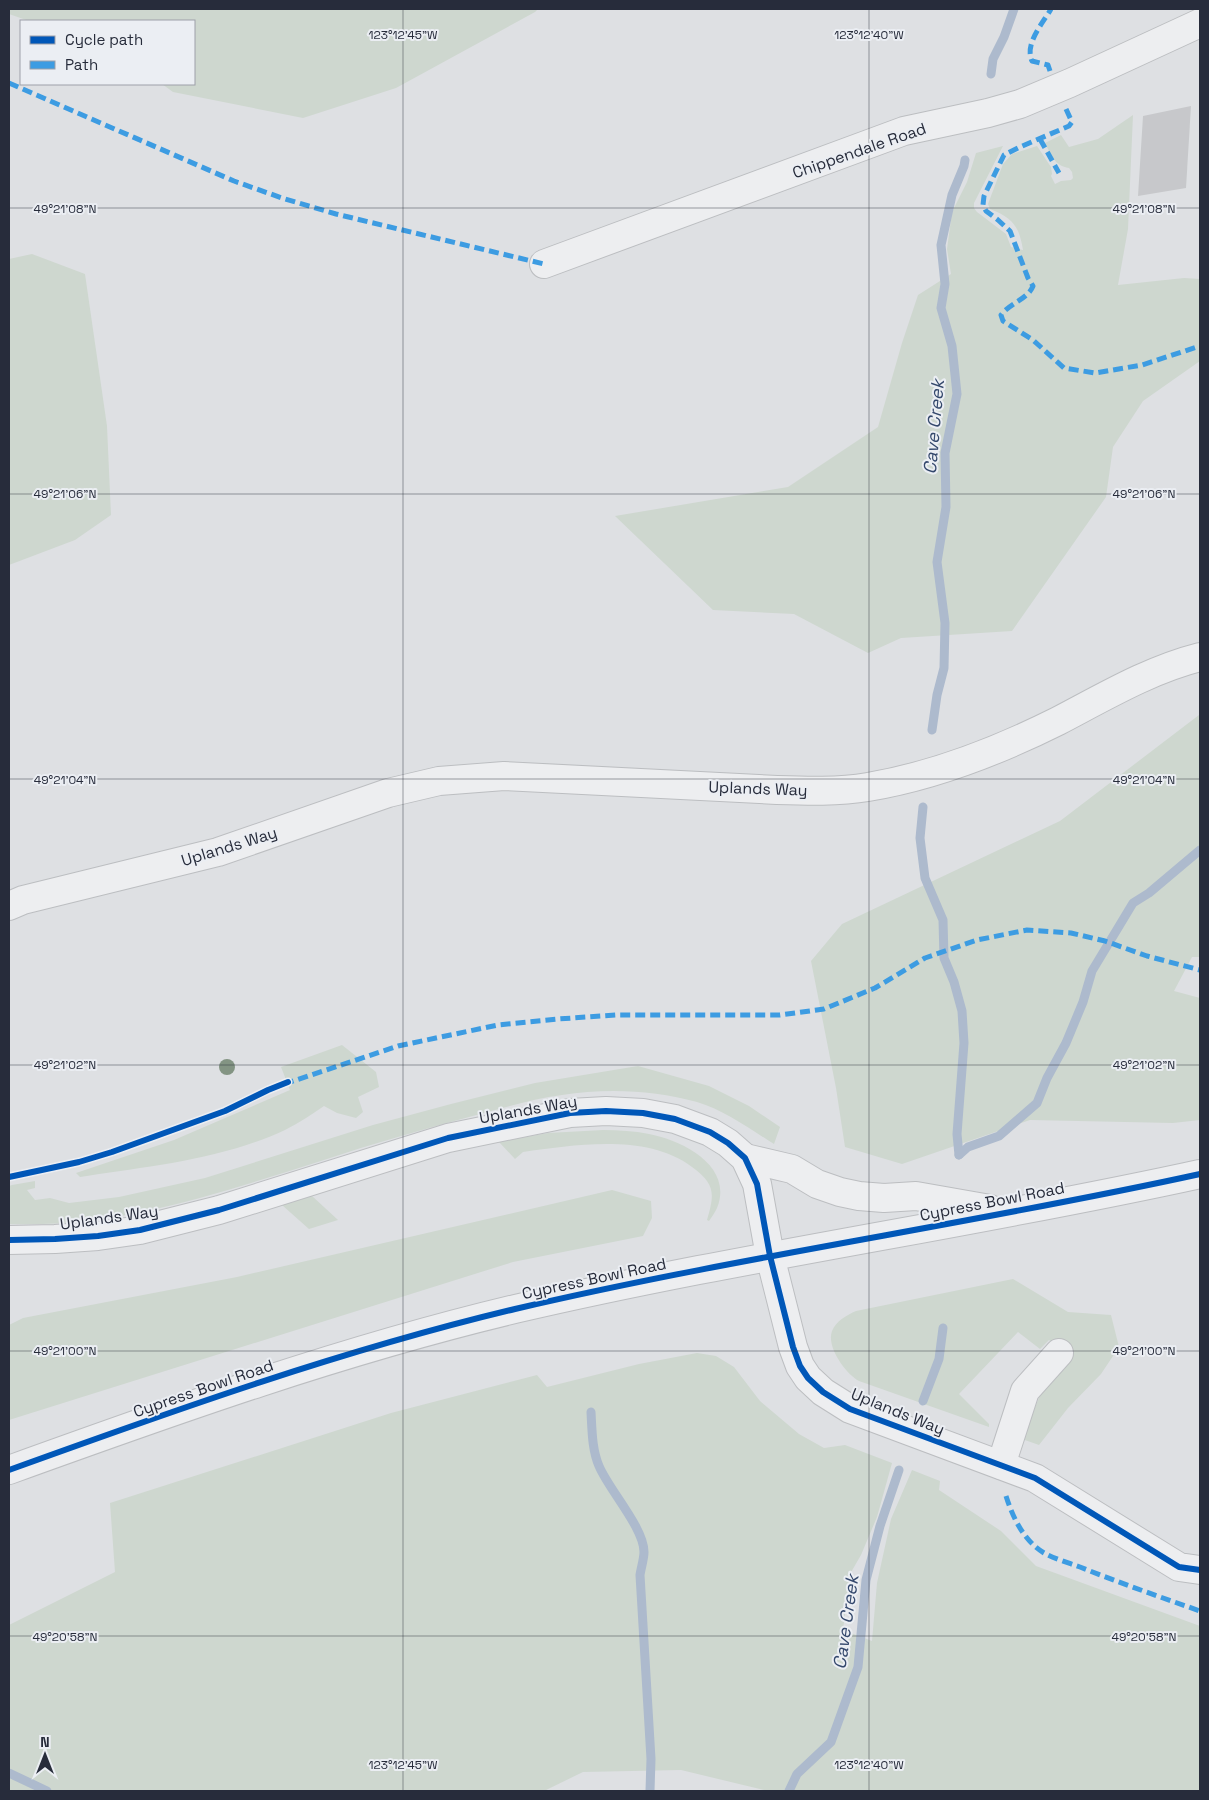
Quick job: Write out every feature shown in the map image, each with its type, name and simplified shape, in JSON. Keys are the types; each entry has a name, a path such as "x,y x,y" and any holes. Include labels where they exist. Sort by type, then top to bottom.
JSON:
{"street":[{"name":"Chippendale Road","path":"544,264 904,131 988,113 1020,104 1200,23"},
{"name":"Uplands Way","path":"9,906 23,900 218,852 388,793 439,780 504,776 820,791 866,787 909,779 986,754 1057,721 1123,686 1200,657"},
{"name":"Uplands Way","path":"9,1240 98,1236 140,1230 218,1210 448,1138 570,1113 606,1111 643,1113 675,1119 710,1132 728,1143 745,1158 757,1184 770,1256 796,1353 804,1372 823,1392 850,1409 1035,1478 1179,1567 1200,1570"},
{"path":"745,1158 792,1169 817,1184 853,1195 884,1198 916,1196 1009,1212"},
{"name":"Cypress Bowl Road","path":"9,1470 197,1404 304,1369 408,1337 514,1310 770,1256 1009,1212 1200,1174"},
{"path":"1001,1465 1025,1391 1059,1353"}],"shaded area":[{"path":"9,9 538,9 396,88 303,118 173,92 163,85 195,85 195,20 26,20 9,14"},
{"path":"1133,115 1128,229 1118,285 1184,278 1200,279 1200,361 1143,401 1113,447 1106,497 1012,631 901,638 868,653 794,614 713,610 615,516 788,487 878,427 918,295 951,274 947,249 952,212 967,182 976,153 1003,146 974,203 974,208 1006,234 1011,247 1023,250 1014,224 990,209 988,204 1003,164 1012,154 1037,146 1051,167 1051,176 1055,184 1071,180 1073,178 1072,172 1069,168 1057,162 1045,143 1061,135 1069,147 1098,139"},
{"path":"32,254 85,274 107,426 111,515 75,540 9,565 9,259"},
{"path":"1199,715 1200,957 1192,957 1174,991 1200,998 1200,1120 1173,1123 1030,1120 902,1164 845,1147 836,1088 811,961 842,924 1060,821"},
{"path":"342,1045 376,1072 379,1087 358,1097 363,1112 356,1118 337,1113 324,1106 285,1130 261,1140 213,1155 80,1177 76,1173 174,1140 290,1090 281,1067"},
{"path":"638,1066 709,1086 749,1106 780,1127 774,1144 727,1115 697,1102 664,1095 630,1091 596,1091 527,1102 432,1127 208,1196 169,1206 91,1220 50,1224 9,1224 9,1186 12,1185 35,1181 35,1188 27,1190 35,1200 50,1198 69,1203 119,1197 205,1178 373,1125 451,1104 535,1083"},
{"path":"603,1130 632,1131 662,1137 690,1149 702,1157 712,1168 718,1180 720,1193 717,1208 709,1221 707,1220 712,1196 709,1184 700,1173 674,1156 654,1149 610,1144 523,1152 515,1159 499,1142 548,1133"},
{"path":"612,1190 651,1201 652,1218 643,1236 513,1262 9,1420 9,1325 23,1318 237,1277"},
{"path":"312,1196 338,1220 309,1229 282,1205"},
{"path":"1013,1279 1068,1312 1111,1315 1119,1347 1101,1374 1068,1408 1039,1445 1022,1439 1041,1393 1071,1360 1049,1340 1040,1349 1018,1332 959,1394 989,1424 989,1427 859,1381 848,1372 834,1352 831,1337 834,1327 842,1319 856,1311"},
{"path":"697,1353 716,1356 734,1367 760,1401 799,1434 824,1448 845,1445 892,1463 877,1517 861,1555 850,1574 843,1630 872,1641 877,1583 891,1519 912,1470 940,1481 939,1490 1001,1531 1036,1566 1200,1626 1200,1791 768,1791 681,1770 583,1772 544,1791 9,1791 9,1625 115,1572 110,1503 391,1413 537,1375 547,1387 639,1364"}],"building":[{"path":"1191,106 1186,188 1138,196 1143,116"}],"waterway":[{"name":"Cave Creek","path":"991,74 993,59 1004,37 1014,9"},
{"name":"Cave Creek","path":"932,730 937,695 944,668 945,623 937,562 946,507 945,453 957,394 952,346 941,308 945,284 941,245 952,195 965,160"},
{"path":"923,807 920,838 925,878 943,920 944,958 954,982 962,1011 964,1043 957,1134 959,1155"},
{"path":"959,1155 968,1147 999,1136 1037,1103 1047,1078 1066,1043 1083,1002 1092,971 1133,903 1149,893 1200,850"},
{"name":"Cave Creek","path":"923,1401 939,1359 943,1328"},
{"path":"591,1412 594,1447 599,1466 638,1532 644,1552 640,1575 651,1759 650,1791"},
{"name":"Cave Creek","path":"789,1791 797,1774 831,1742 858,1667 866,1580 880,1526 899,1470"},
{"path":"9,1773 47,1791"}],"marked path":[{"path":"1050,71 1048,65 1032,61 1030,48 1032,41 1051,9"},
{"path":"9,83 234,181 282,198 336,214 544,264"},
{"path":"1066,109 1072,122 1069,126 1004,155 984,196 983,205 986,211 1010,231 1028,278 1033,286 1023,298 1001,315 1003,321 1033,340 1064,368 1095,373 1142,365 1200,346"},
{"path":"1040,139 1059,173"},
{"path":"284,1084 398,1046 498,1025 616,1015 780,1015 824,1009 875,988 925,958 977,940 1027,930 1071,933 1105,941 1147,956 1200,970"},
{"path":"1006,1496 1020,1528 1031,1542 1044,1553 1200,1611"}],"cycle path":[{"path":"9,1177 79,1162 112,1152 225,1111 288,1082"},
{"path":"9,1240 98,1236 140,1230 219,1210 448,1138 570,1113 606,1111 643,1113 675,1119 710,1132 728,1143 745,1158 757,1184 770,1256 793,1347 800,1366 808,1378 823,1392 850,1409 1035,1478 1179,1567 1200,1570"},
{"path":"9,1470 260,1382 387,1343 515,1309 772,1256 1029,1209 1200,1174"}]}
